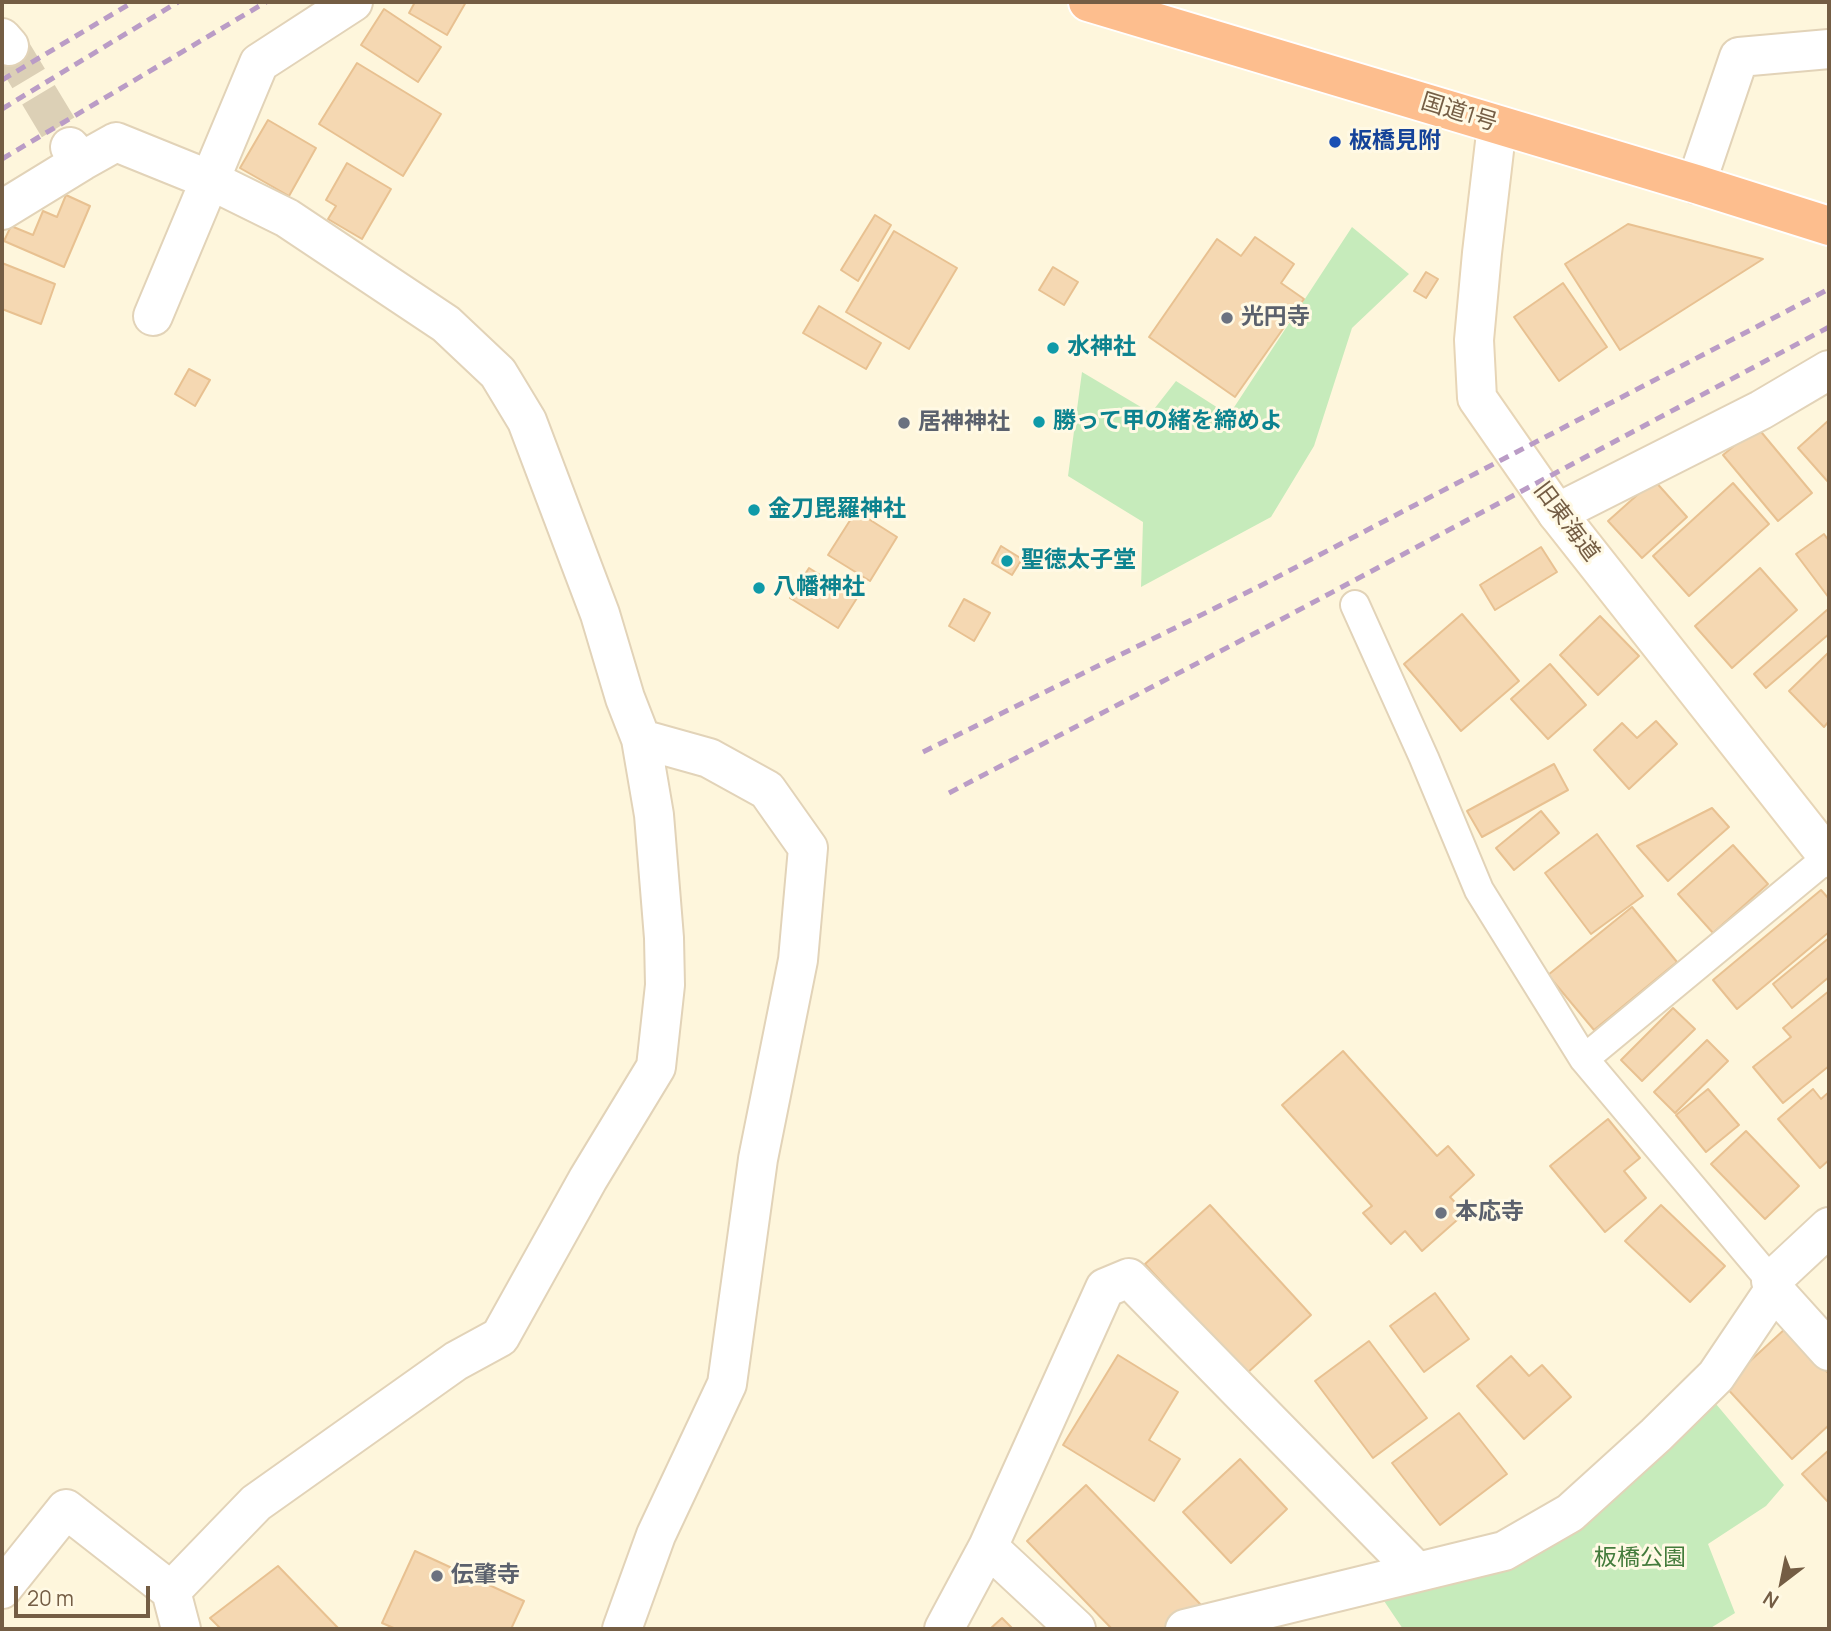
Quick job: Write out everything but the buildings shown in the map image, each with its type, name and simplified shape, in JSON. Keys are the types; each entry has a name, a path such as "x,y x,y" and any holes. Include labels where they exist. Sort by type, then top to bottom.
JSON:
{"highway":[{"name":"国道1号","path":"1088,2 1829,226"}],"street":[{"path":"153,316 259,63 353,2"},
{"path":"1696,184 1738,57 1829,49"},
{"name":"旧東海道","path":"1497,125 1474,340 1477,398 1557,513 1829,857"},
{"path":"2,210 76,154 116,142 210,180 287,218 446,324 498,373 527,421 600,614 625,698 641,739 653,815 664,938 665,985 656,1067 588,1179 500,1337 456,1361 256,1503 171,1591"},
{"path":"1557,513 1761,410 1829,370"},
{"path":"622,1629 656,1535 727,1384 758,1159 798,960 808,848 767,790 709,758 641,739"},
{"path":"1185,1629 1504,1551 1570,1513 1716,1376 1773,1285 1829,1227"},
{"path":"944,1629 988,1547 1105,1289 1129,1278 1417,1572"},
{"path":"1773,1285 1829,1351"},
{"path":"2,1589 66,1509 171,1591 181,1629"},
{"path":"988,1547 1076,1629"}],"lane":[{"path":"1355,604 1479,890 1584,1059 1773,1285"},
{"path":"1584,1059 1829,857"}],"green space":[{"path":"1352,227 1409,274 1352,328 1314,446 1271,517 1141,587 1143,522 1068,476 1082,372 1151,413 1176,381 1229,415"},
{"name":"板橋公園","path":"1711,1398 1784,1485 1766,1506 1708,1544 1735,1613 1709,1629 1403,1629 1380,1595 1510,1561"}],"tunnel":[{"path":"9,46 70,147"}],"railway":[{"path":"2,80 133,2"},
{"path":"2,109 178,2"},
{"path":"2,159 266,2"},
{"path":"923,752 1258,587 1829,289"},
{"path":"949,793 1829,327"}],"place":[{"name":"板橋見附","path":"1335,142"},
{"name":"光円寺","path":"1227,318"},
{"name":"水神社","path":"1053,348"},
{"name":"勝って甲の緒を締めよ","path":"1039,422"},
{"name":"居神神社","path":"904,423"},
{"name":"金刀毘羅神社","path":"754,510"},
{"name":"聖徳太子堂","path":"1007,561"},
{"name":"八幡神社","path":"759,588"},
{"name":"本応寺","path":"1441,1213"},
{"name":"伝肇寺","path":"437,1576"}]}
